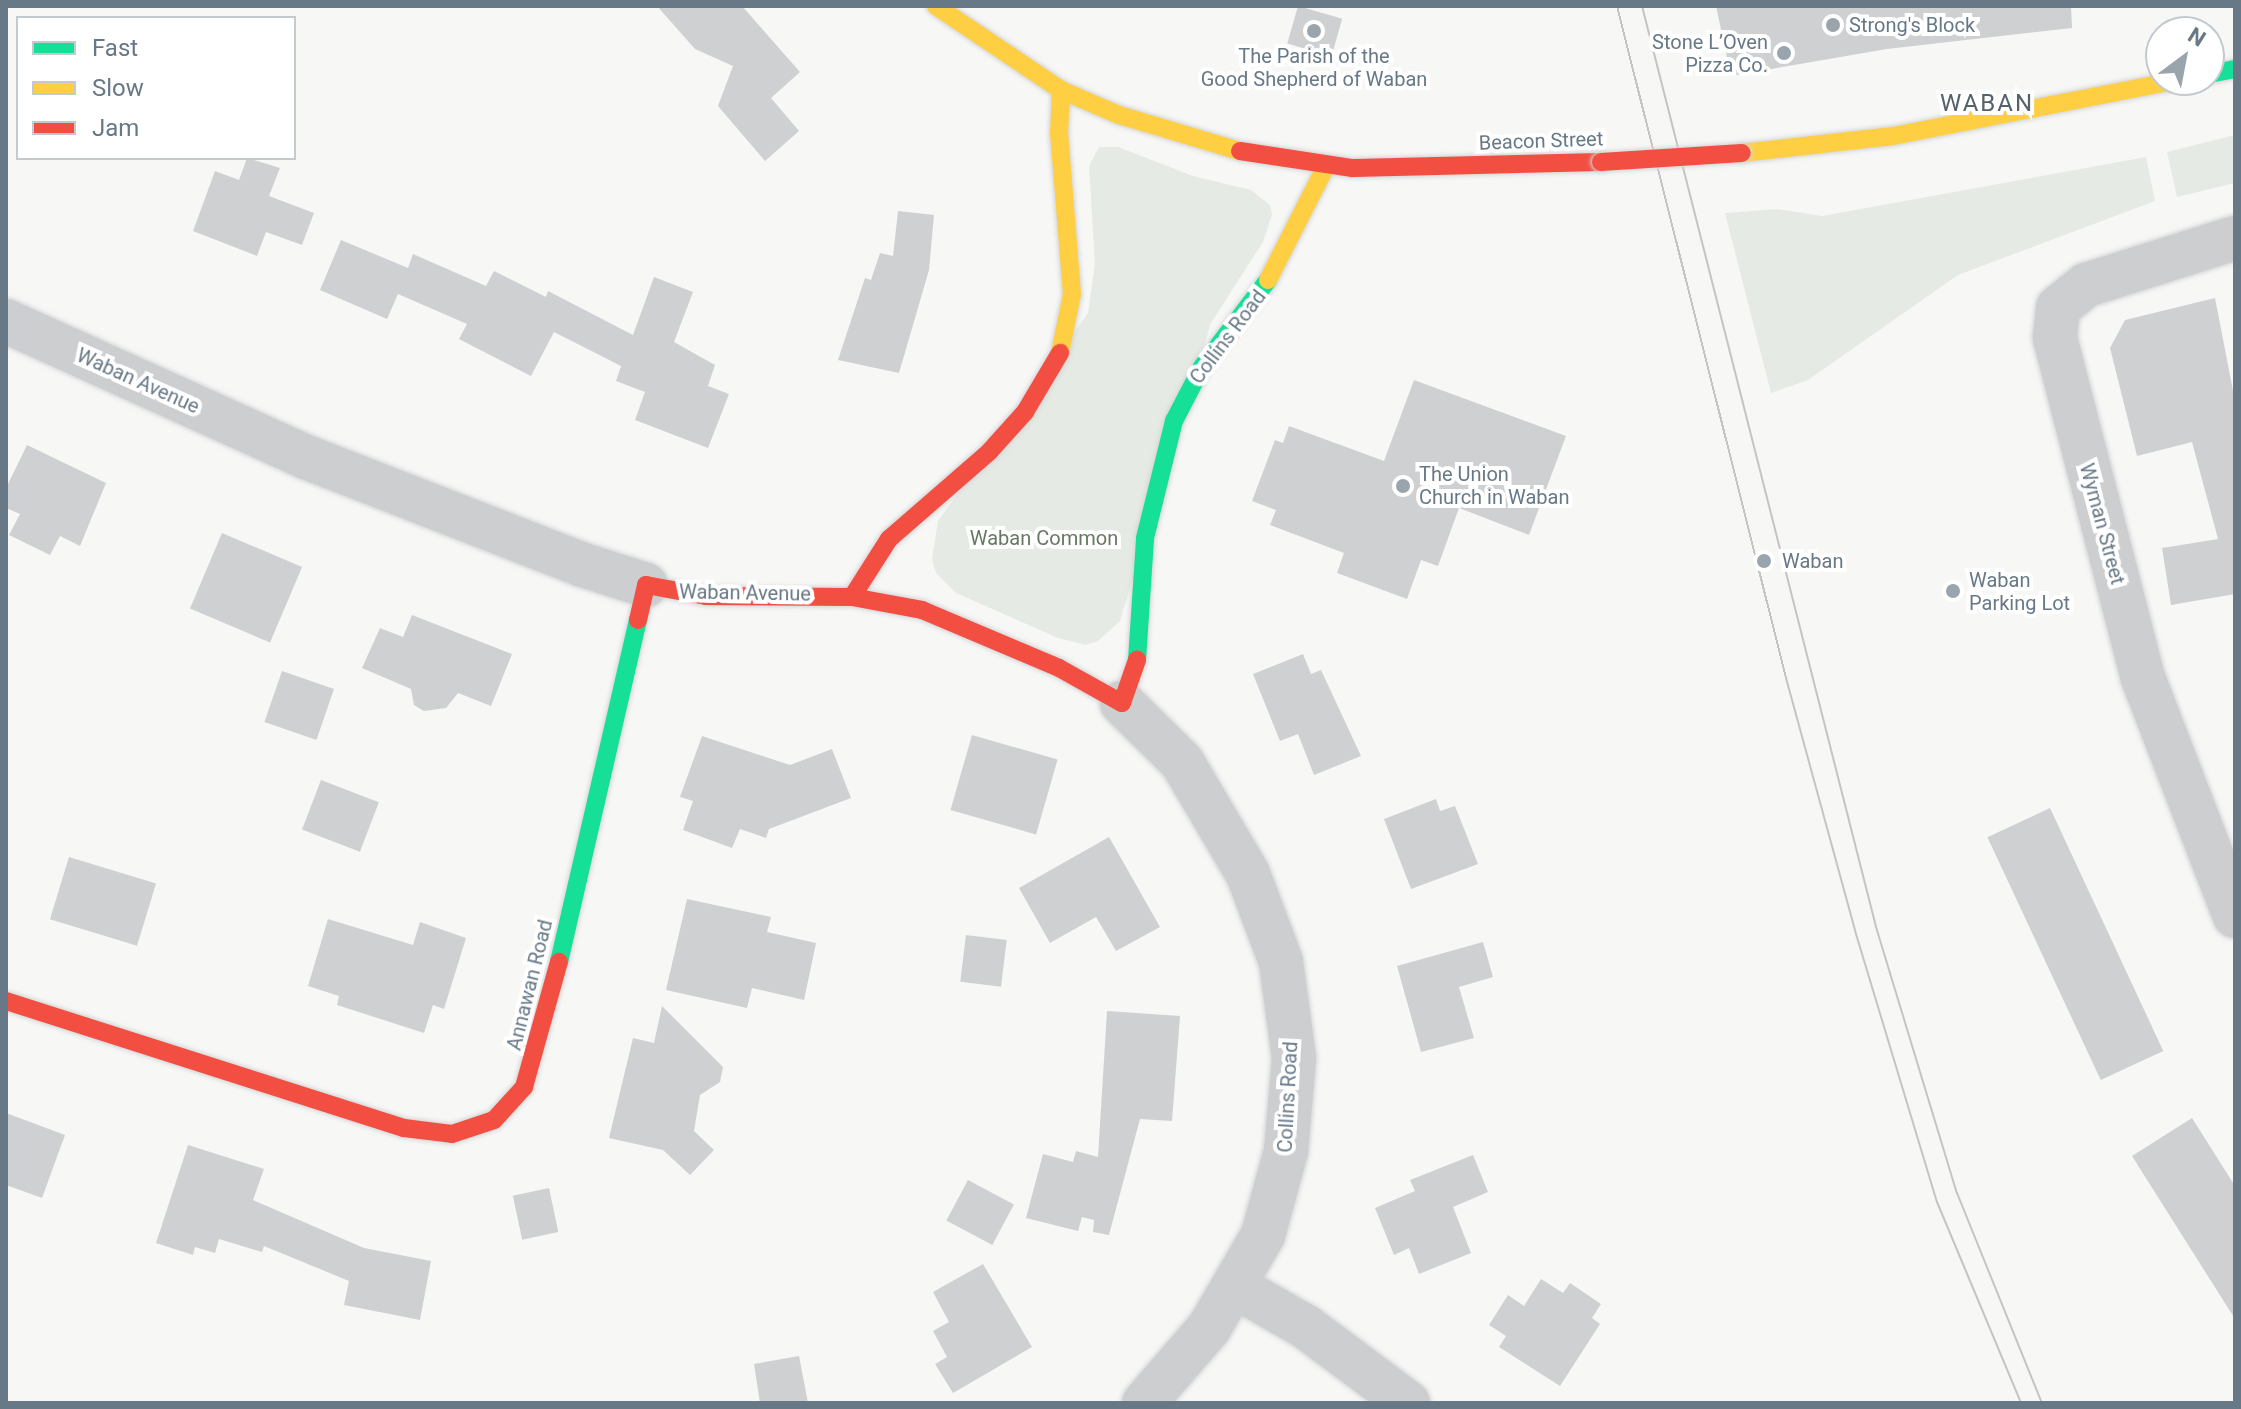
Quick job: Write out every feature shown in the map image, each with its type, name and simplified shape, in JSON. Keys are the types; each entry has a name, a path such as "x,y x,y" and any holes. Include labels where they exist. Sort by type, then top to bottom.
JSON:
{"street":[{"name":"Beacon Street","path":"936,6 1002,55 1061,90 1195,140 1326,166 1601,162 1742,153 1893,136 2145,87"},
{"path":"852,597 889,539 989,452 1025,412 1060,352 1072,294 1059,134 1061,90"},
{"name":"Collins Road","path":"1122,703 1137,660 1145,538 1174,421 1202,367 1276,269 1326,166"},
{"name":"Wyman Street","path":"2235,238 2086,285 2058,308 2055,338 2143,678 2235,916"},
{"name":"Waban Avenue","path":"6,321 320,462 646,585 706,596 852,597"},
{"name":"Annawan Road","path":"6,1001 404,1128 452,1134 494,1120 524,1087 542,1037 646,585"},
{"name":"Collins Road","path":"852,597 890,602 955,622 1059,668 1122,703 1173,751 1216,813 1263,904 1281,962 1294,1058 1286,1151 1263,1235 1236,1287 1180,1366 1144,1403"},
{"path":"1236,1287 1306,1327 1408,1403"}],"green space":[{"path":"2235,135 2235,183 2177,197 2167,152"},
{"name":"Waban Common","path":"1099,147 1118,147 1193,176 1251,190 1270,205 1272,215 1263,242 1211,323 1120,621 1098,641 1086,645 1058,638 956,593 936,573 932,560 938,521 1088,313 1095,263 1089,166"},
{"path":"2146,157 2155,201 1958,275 1808,380 1771,393 1725,213 1778,209 1822,216"}],"building":[{"path":"657,6 742,6 800,72 771,98 799,131 765,161 718,106 733,66 695,49"},
{"name":"The Parish of the Good Shepherd of Waban","path":"1298,6 1342,19 1331,56 1287,43"},
{"path":"1716,6 2071,6 2072,28 1887,49 1731,76"},
{"path":"246,160 280,168 269,196 314,213 302,245 266,232 257,256 193,231 215,171 239,180"},
{"path":"898,211 934,215 929,270 899,373 838,360 865,278 871,280 880,253 893,256"},
{"path":"341,240 408,268 413,254 486,286 494,271 546,297 548,291 633,335 654,277 693,292 674,342 715,365 708,386 729,394 708,448 635,420 645,392 616,381 621,366 554,332 531,376 459,339 467,324 398,294 387,319 320,290"},
{"path":"2215,298 2235,401 2235,594 2171,605 2162,548 2218,539 2192,442 2137,456 2110,348 2125,320"},
{"name":"The Union Church in Waban","path":"1414,380 1566,436 1529,535 1459,508 1438,566 1421,560 1407,599 1337,573 1344,553 1270,525 1276,510 1252,501 1275,440 1283,443 1289,426 1384,461"},
{"path":"27,445 106,483 80,546 60,536 50,555 9,535 20,514 6,508 6,488"},
{"path":"222,533 302,567 270,642 190,608"},
{"path":"412,615 512,654 491,706 458,693 446,708 424,711 414,705 411,689 362,668 380,628 403,637"},
{"path":"1303,654 1311,674 1321,670 1361,756 1314,775 1298,734 1280,741 1253,674"},
{"path":"282,671 334,689 316,740 264,722"},
{"path":"972,735 1058,760 1036,835 951,810"},
{"path":"702,736 790,765 832,749 851,798 769,829 766,838 740,829 732,848 683,830 693,801 680,797"},
{"path":"321,780 379,802 360,852 302,829"},
{"path":"1436,799 1440,811 1455,806 1478,864 1411,889 1384,819"},
{"path":"2050,808 2163,1051 2101,1080 1987,837"},
{"path":"1109,837 1160,927 1116,951 1096,917 1050,943 1019,888"},
{"path":"69,857 156,884 137,946 50,919"},
{"path":"687,899 771,917 767,932 816,943 804,1000 752,988 747,1008 666,990"},
{"path":"328,919 413,945 420,922 466,938 444,1009 433,1005 424,1033 337,1005 339,996 308,986"},
{"path":"966,935 1007,940 1001,987 960,982"},
{"path":"1483,942 1493,977 1459,987 1474,1038 1421,1052 1397,966"},
{"path":"662,1006 723,1067 720,1082 700,1095 694,1131 714,1150 690,1175 663,1150 609,1138 633,1038 654,1043"},
{"path":"1107,1011 1180,1016 1172,1121 1140,1119 1109,1235 1093,1232 1094,1220 1082,1217 1078,1231 1026,1218 1043,1154 1073,1162 1076,1151 1098,1157"},
{"path":"6,1113 65,1135 42,1198 6,1185"},
{"path":"2192,1118 2235,1186 2235,1319 2132,1156"},
{"path":"188,1145 264,1169 253,1200 364,1248 431,1261 420,1320 344,1305 349,1281 264,1246 262,1252 219,1239 215,1253 195,1247 193,1255 156,1243"},
{"path":"1473,1155 1488,1192 1453,1207 1471,1253 1419,1274 1409,1248 1394,1255 1375,1208 1415,1191 1410,1180"},
{"path":"968,1180 1014,1204 992,1245 946,1221"},
{"path":"549,1188 558,1232 522,1240 513,1196"},
{"path":"983,1264 1032,1347 953,1393 935,1364 947,1357 933,1331 949,1322 933,1292"},
{"path":"1541,1279 1563,1293 1570,1283 1601,1304 1592,1318 1600,1324 1560,1386 1499,1347 1506,1336 1489,1325 1508,1295 1524,1306"},
{"path":"799,1356 808,1403 760,1403 754,1364"}],"tram line":[{"path":"1617,6 1786,678 1856,934 1937,1202 2021,1403"},
{"path":"1642,6 1876,927 1957,1193 2042,1403"}],"traffic: fast":[{"path":"2225,71 2235,69"},
{"path":"1137,660 1145,538 1174,421 1202,367 1268,280"},
{"path":"559,962 638,620"}],"traffic: slow":[{"path":"936,6 1061,90 1119,115 1240,151"},
{"path":"1742,153 1893,136 2145,87"},
{"path":"1060,353 1072,294 1059,134 1061,90"},
{"path":"1268,280 1326,166"}],"traffic: jam":[{"path":"1240,151 1353,168 1601,162"},
{"path":"1601,162 1742,153"},
{"path":"852,597 889,539 989,452 1025,412 1060,353"},
{"path":"638,620 646,585 706,596 852,597 922,610 1059,668 1122,703 1137,660"},
{"path":"6,1001 404,1128 452,1134 494,1120 524,1087 559,962"}],"place":[{"name":"Strong's Block","path":"1833,25"},
{"name":"The Parish of the Good Shepherd of Waban","path":"1314,31"},
{"name":"Stone L’Oven Pizza Co.","path":"1784,53"},
{"name":"The Union Church in Waban","path":"1403,486"},
{"name":"Waban","path":"1764,561"},
{"name":"Waban Parking Lot","path":"1953,591"}],"district":[{"name":"WABAN","path":"1987,104"}]}
